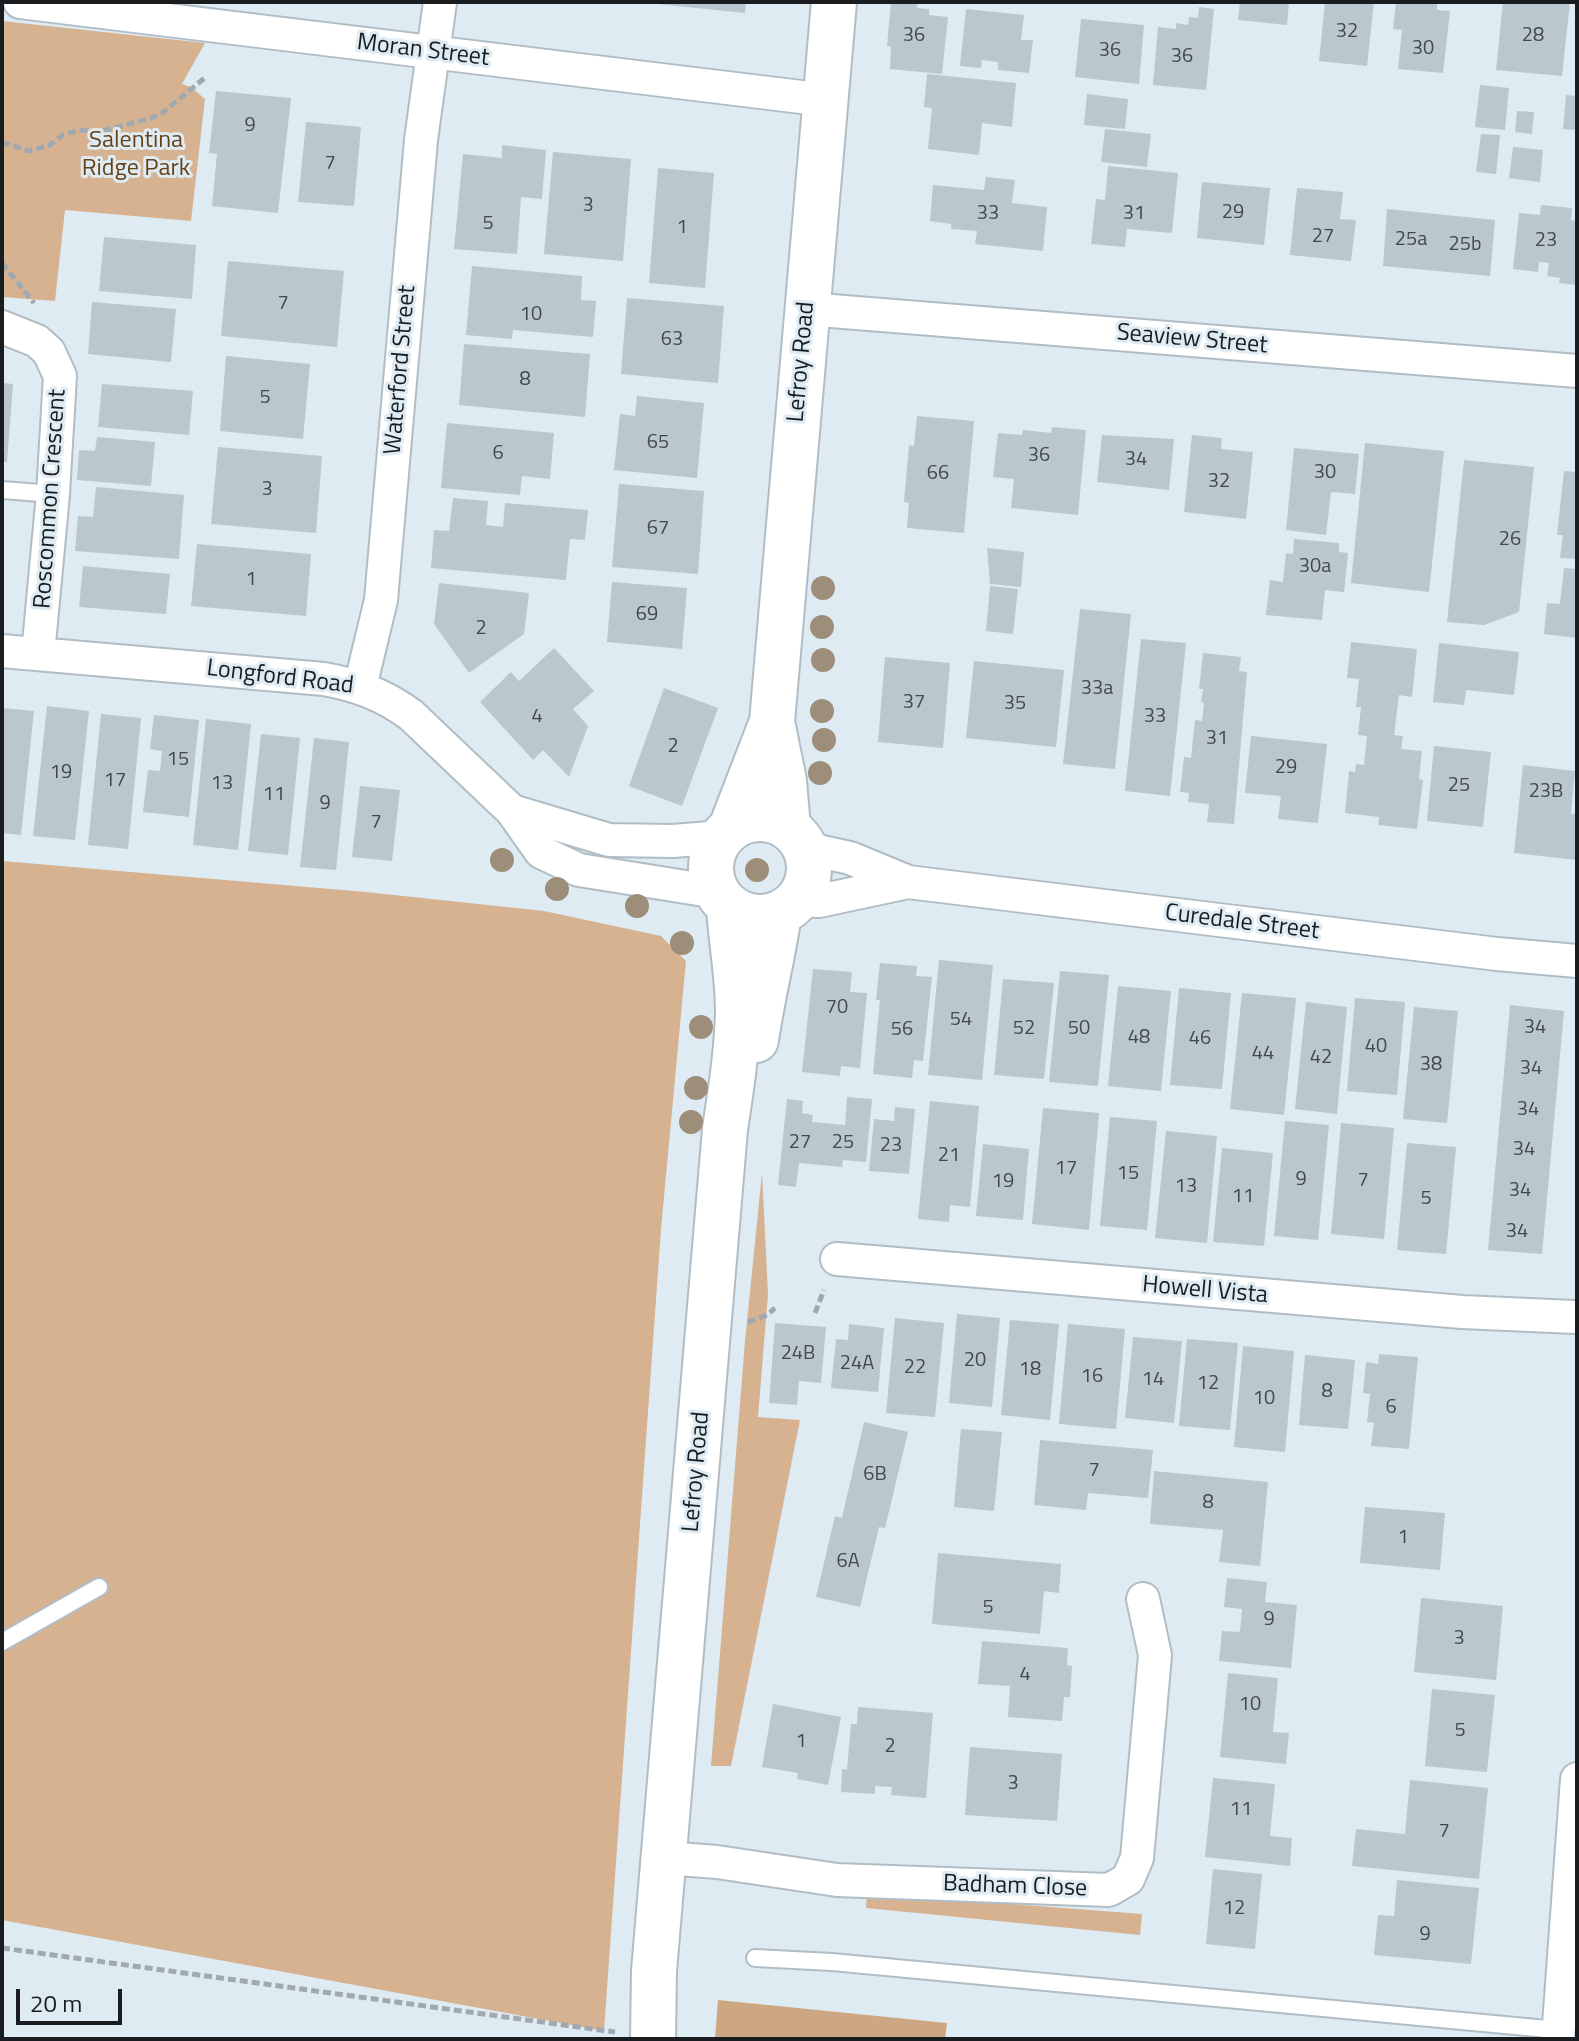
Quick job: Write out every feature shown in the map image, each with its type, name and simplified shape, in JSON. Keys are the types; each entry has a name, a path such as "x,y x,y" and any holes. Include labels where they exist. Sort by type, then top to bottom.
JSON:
{"street":[{"name":"Moran Street","path":"20,2 826,100"},
{"name":"Waterford Street","path":"360,687 381,600 421,140 440,2"},
{"name":"Lefroy Road","path":"636,2036 654,1971 678,1859 696,1717 742,1131 761,1005 788,907 808,875 796,838 772,722 834,2"},
{"name":"Seaview Street","path":"807,309 1577,371"},
{"name":"Roscommon Crescent","path":"2,327 37,341 49,352 58,368 60,393 53,494 38,654"},
{"name":"Longford Road","path":"2,651 324,679 360,687 395,703 411,715 512,811 541,852 568,866 723,899"},
{"name":"Lefroy Road","path":"682,2039 678,1859 723,1161 735,1062 737,1000 723,899 712,879 711,863 772,722"},
{"name":"Longford Road","path":"512,811 609,840 673,841 726,832"},
{"path":"726,832 744,821 760,819 775,821 796,838"},
{"name":"Curedale Street","path":"796,838 908,882 1497,954 1577,961"},
{"name":"Curedale Street","path":"788,907 908,882"},
{"path":"723,899 752,917 766,917 788,907"},
{"name":"Howell Vista","path":"837,1259 1462,1312 1576,1314"},
{"name":"Badham Close","path":"678,1859 837,1880 1109,1890 1118,1885 1128,1879 1137,1858 1155,1655 1143,1599"},
{"path":"1558,2035 1573,1876 1577,1779"}],"lane":[{"path":"2,490 53,494"},
{"path":"2,1642 99,1587"},
{"path":"755,1958 848,1964 1558,2035"}],"path":[{"path":"2,142 29,151 50,145 63,135 79,130 99,132 151,118 161,114 207,76"},
{"path":"2,263 36,306"},
{"path":"2,1948 636,2036"}],"green space":[{"name":"Salentina Ridge Park","path":"2,21 205,43 182,84 191,87 205,99 191,221 65,210 55,301 2,297"},
{"path":"2,861 366,892 544,911 661,936 686,961 661,1229 604,2031 2,1920"},
{"path":"762,1173 768,1294 758,1417 800,1420 731,1766 711,1766 745,1341"},
{"path":"867,1893 1142,1914 1140,1935 866,1908"}],"shaded area":[{"path":"718,2000 947,2023 945,2039 715,2039"}],"building":[{"path":"658,2 746,2 745,13"},
{"path":"891,2 918,2 917,8 929,9 929,15 948,17 942,74 890,69 891,47 887,46"},
{"path":"1240,2 1289,2 1287,25 1238,20"},
{"path":"1325,2 1374,2 1367,66 1319,61"},
{"path":"1396,2 1437,2 1437,10 1450,11 1443,73 1398,69 1402,30 1393,29"},
{"path":"1503,2 1570,2 1562,76 1496,70"},
{"path":"1199,7 1214,9 1206,90 1153,85 1158,27 1176,29 1176,23 1188,25 1189,17 1198,18"},
{"path":"966,9 1024,15 1021,40 1033,40 1029,73 998,70 998,62 982,60 981,68 960,66"},
{"path":"1081,19 1144,25 1139,84 1075,77"},
{"path":"927,74 1016,83 1012,127 982,123 979,155 928,149 932,108 924,107"},
{"path":"1480,85 1509,88 1505,130 1475,127"},
{"path":"216,91 291,98 278,213 212,206 217,154 209,153"},
{"path":"1087,94 1128,99 1125,129 1084,125"},
{"path":"1566,95 1577,96 1577,130 1563,129"},
{"path":"1517,111 1534,112 1532,134 1515,132"},
{"path":"306,122 361,127 354,206 298,202"},
{"path":"1105,129 1151,134 1147,167 1101,162"},
{"path":"1481,134 1500,135 1496,174 1476,172"},
{"path":"502,145 546,150 542,199 521,197 517,254 454,249 463,154 502,158"},
{"path":"1513,147 1543,150 1540,182 1509,178"},
{"path":"553,152 631,159 623,261 544,254"},
{"path":"1108,166 1178,173 1172,233 1127,229 1125,247 1091,244 1096,199 1105,200"},
{"path":"658,168 714,173 705,288 649,283"},
{"path":"986,177 1015,180 1012,203 1047,207 1043,251 975,244 977,231 951,229 951,224 930,221 933,185 984,190"},
{"path":"1202,182 1270,188 1264,245 1197,238"},
{"path":"1297,188 1343,192 1340,219 1356,220 1351,261 1290,255"},
{"path":"1541,205 1572,208 1571,220 1577,221 1577,285 1559,283 1560,278 1547,276 1549,263 1539,262 1538,272 1513,269 1519,213 1540,215"},
{"path":"1387,209 1495,220 1490,276 1383,266"},
{"path":"104,237 196,245 192,299 99,291"},
{"path":"228,261 344,271 337,347 221,336"},
{"path":"472,266 582,276 581,300 596,301 593,337 513,330 512,339 466,335"},
{"path":"627,298 724,306 718,383 621,374"},
{"path":"92,302 176,309 171,362 88,354"},
{"path":"464,344 590,354 585,417 459,405"},
{"path":"226,356 310,364 303,439 220,431"},
{"path":"2,383 13,384 7,462 2,462"},
{"path":"102,384 193,391 189,435 98,427"},
{"path":"637,396 704,403 697,478 614,470 620,414 635,416"},
{"path":"917,416 974,421 964,533 907,528 909,503 904,502 909,445 914,446"},
{"path":"447,423 554,433 550,479 522,476 520,495 441,488"},
{"path":"1052,427 1086,430 1078,515 1011,508 1014,479 993,477 998,433 1022,435 1023,430 1051,433"},
{"path":"1102,435 1174,439 1169,490 1097,482"},
{"path":"1192,435 1222,438 1221,449 1253,452 1246,519 1184,512"},
{"path":"97,437 155,442 151,486 77,480 79,450 95,451"},
{"path":"1365,443 1444,451 1429,592 1351,583"},
{"path":"218,447 322,456 316,533 211,524"},
{"path":"1294,448 1359,454 1355,494 1331,492 1326,535 1286,530"},
{"path":"1464,460 1534,467 1519,612 1484,625 1447,622"},
{"path":"1564,471 1577,472 1577,559 1560,558 1563,535 1557,535"},
{"path":"619,484 704,491 698,574 612,567"},
{"path":"96,487 184,495 179,559 75,551 78,516 93,517"},
{"path":"453,498 488,501 486,525 503,527 505,503 588,510 585,540 570,539 566,580 431,568 434,530 449,531"},
{"path":"1294,539 1339,543 1339,552 1348,553 1344,592 1325,590 1322,620 1266,615 1270,580 1283,582 1286,553 1293,554"},
{"path":"197,544 311,554 306,616 191,606"},
{"path":"987,548 1024,552 1021,587 990,584"},
{"path":"83,566 170,574 166,614 79,607"},
{"path":"1564,568 1577,569 1577,638 1544,634 1547,603 1560,604"},
{"path":"612,582 687,588 682,649 607,642"},
{"path":"439,583 529,593 524,634 469,673 434,624"},
{"path":"990,586 1018,589 1013,634 986,631"},
{"path":"1080,609 1131,614 1115,769 1063,764"},
{"path":"1141,639 1186,643 1170,796 1125,791"},
{"path":"1351,642 1417,649 1412,697 1399,695 1394,735 1403,736 1401,749 1422,751 1419,779 1423,780 1417,829 1378,825 1379,817 1345,813 1349,771 1355,772 1356,764 1364,765 1367,736 1358,735 1361,707 1356,707 1359,679 1347,678"},
{"path":"1439,643 1519,652 1514,695 1466,690 1464,705 1433,702"},
{"path":"554,648 594,691 573,709 588,726 569,777 543,750 533,760 480,702 511,672 519,681"},
{"path":"1203,653 1241,657 1239,671 1247,672 1234,824 1207,822 1209,804 1188,802 1189,793 1180,792 1184,757 1191,758 1195,720 1202,721 1203,689 1199,689"},
{"path":"885,657 950,663 943,748 878,742"},
{"path":"974,661 1064,670 1056,747 966,738"},
{"path":"664,688 718,708 682,806 629,786"},
{"path":"47,706 89,711 75,840 33,836"},
{"path":"2,708 34,711 21,835 2,833"},
{"path":"101,714 141,718 128,849 88,845"},
{"path":"154,715 199,720 189,817 143,812 148,770 160,771 162,751 150,749"},
{"path":"206,719 251,724 238,850 193,845"},
{"path":"261,734 300,738 288,855 248,851"},
{"path":"1251,736 1327,744 1318,823 1278,819 1281,796 1245,793"},
{"path":"314,738 349,742 336,870 300,867"},
{"path":"1434,746 1491,752 1483,827 1427,821"},
{"path":"1523,765 1575,771 1571,814 1577,814 1577,860 1514,853"},
{"path":"360,786 400,790 392,861 352,857"},
{"path":"939,960 993,965 982,1080 928,1075"},
{"path":"880,963 917,966 916,976 932,977 923,1061 914,1060 912,1078 873,1074"},
{"path":"813,969 852,972 850,992 867,993 860,1068 841,1066 840,1076 802,1072"},
{"path":"1060,971 1109,975 1098,1086 1049,1082"},
{"path":"1003,979 1054,983 1044,1079 994,1075"},
{"path":"1118,986 1171,991 1161,1091 1108,1086"},
{"path":"1179,988 1231,993 1222,1089 1170,1085"},
{"path":"1242,993 1296,998 1284,1115 1230,1109"},
{"path":"1355,998 1405,1002 1397,1095 1347,1091"},
{"path":"1306,1002 1347,1007 1337,1114 1295,1109"},
{"path":"1510,1005 1564,1011 1542,1254 1488,1250"},
{"path":"1414,1007 1458,1011 1447,1123 1403,1119"},
{"path":"847,1097 872,1099 866,1162 843,1160 842,1167 799,1163 796,1187 778,1185 787,1099 803,1101 802,1113 813,1115 812,1122 845,1125"},
{"path":"930,1101 979,1106 970,1207 950,1205 949,1222 918,1219"},
{"path":"895,1107 915,1109 909,1174 869,1171 874,1119 894,1121"},
{"path":"1043,1108 1099,1113 1089,1230 1032,1224"},
{"path":"1110,1117 1157,1121 1147,1230 1100,1226"},
{"path":"1285,1121 1329,1125 1318,1240 1274,1236"},
{"path":"1341,1123 1394,1128 1384,1239 1331,1234"},
{"path":"1166,1131 1217,1136 1207,1243 1155,1238"},
{"path":"1407,1143 1456,1147 1446,1254 1397,1250"},
{"path":"983,1144 1029,1149 1023,1220 976,1216"},
{"path":"1222,1148 1273,1153 1264,1246 1213,1242"},
{"path":"957,1314 1000,1318 992,1407 949,1403"},
{"path":"895,1318 944,1323 935,1417 886,1413"},
{"path":"1010,1320 1059,1324 1050,1420 1001,1415"},
{"path":"775,1323 826,1327 821,1383 799,1381 797,1405 769,1403"},
{"path":"849,1324 884,1328 878,1392 831,1388 836,1339 848,1340"},
{"path":"1068,1324 1125,1329 1116,1429 1059,1424"},
{"path":"1133,1337 1182,1341 1174,1423 1125,1418"},
{"path":"1187,1339 1238,1343 1230,1430 1179,1426"},
{"path":"1243,1346 1294,1351 1285,1452 1234,1447"},
{"path":"1379,1354 1418,1357 1409,1449 1371,1446 1374,1423 1367,1422 1370,1394 1363,1393 1366,1362 1378,1364"},
{"path":"1305,1355 1355,1360 1348,1429 1299,1425"},
{"path":"864,1422 908,1432 885,1528 879,1527 860,1607 816,1597 835,1516 842,1518"},
{"path":"961,1429 1002,1432 994,1511 954,1507"},
{"path":"1040,1440 1153,1450 1148,1498 1088,1493 1086,1510 1034,1505"},
{"path":"1154,1471 1268,1482 1260,1566 1219,1562 1223,1530 1150,1524"},
{"path":"1365,1507 1445,1513 1440,1570 1360,1563"},
{"path":"938,1553 1061,1564 1059,1593 1044,1591 1040,1634 932,1624"},
{"path":"1227,1578 1267,1582 1265,1602 1297,1605 1291,1668 1219,1661 1222,1631 1240,1632 1242,1609 1224,1607"},
{"path":"1421,1598 1503,1606 1496,1680 1414,1672"},
{"path":"982,1641 1068,1648 1067,1665 1072,1666 1070,1697 1064,1697 1062,1721 1008,1717 1010,1686 978,1684"},
{"path":"1228,1673 1278,1678 1273,1732 1289,1733 1286,1764 1220,1757"},
{"path":"1432,1689 1495,1695 1487,1772 1425,1766"},
{"path":"773,1704 841,1717 828,1785 797,1779 798,1773 762,1767"},
{"path":"858,1707 933,1713 926,1798 891,1795 892,1787 875,1786 875,1794 841,1792 842,1769 847,1770 851,1724 857,1724"},
{"path":"970,1747 1062,1754 1057,1821 965,1815"},
{"path":"1213,1778 1275,1784 1270,1836 1292,1838 1290,1866 1205,1857"},
{"path":"1410,1780 1488,1788 1479,1879 1352,1866 1356,1829 1405,1834"},
{"path":"1213,1869 1262,1874 1255,1949 1206,1944"},
{"path":"1397,1880 1479,1888 1471,1964 1374,1955 1378,1915 1394,1916"}]}
